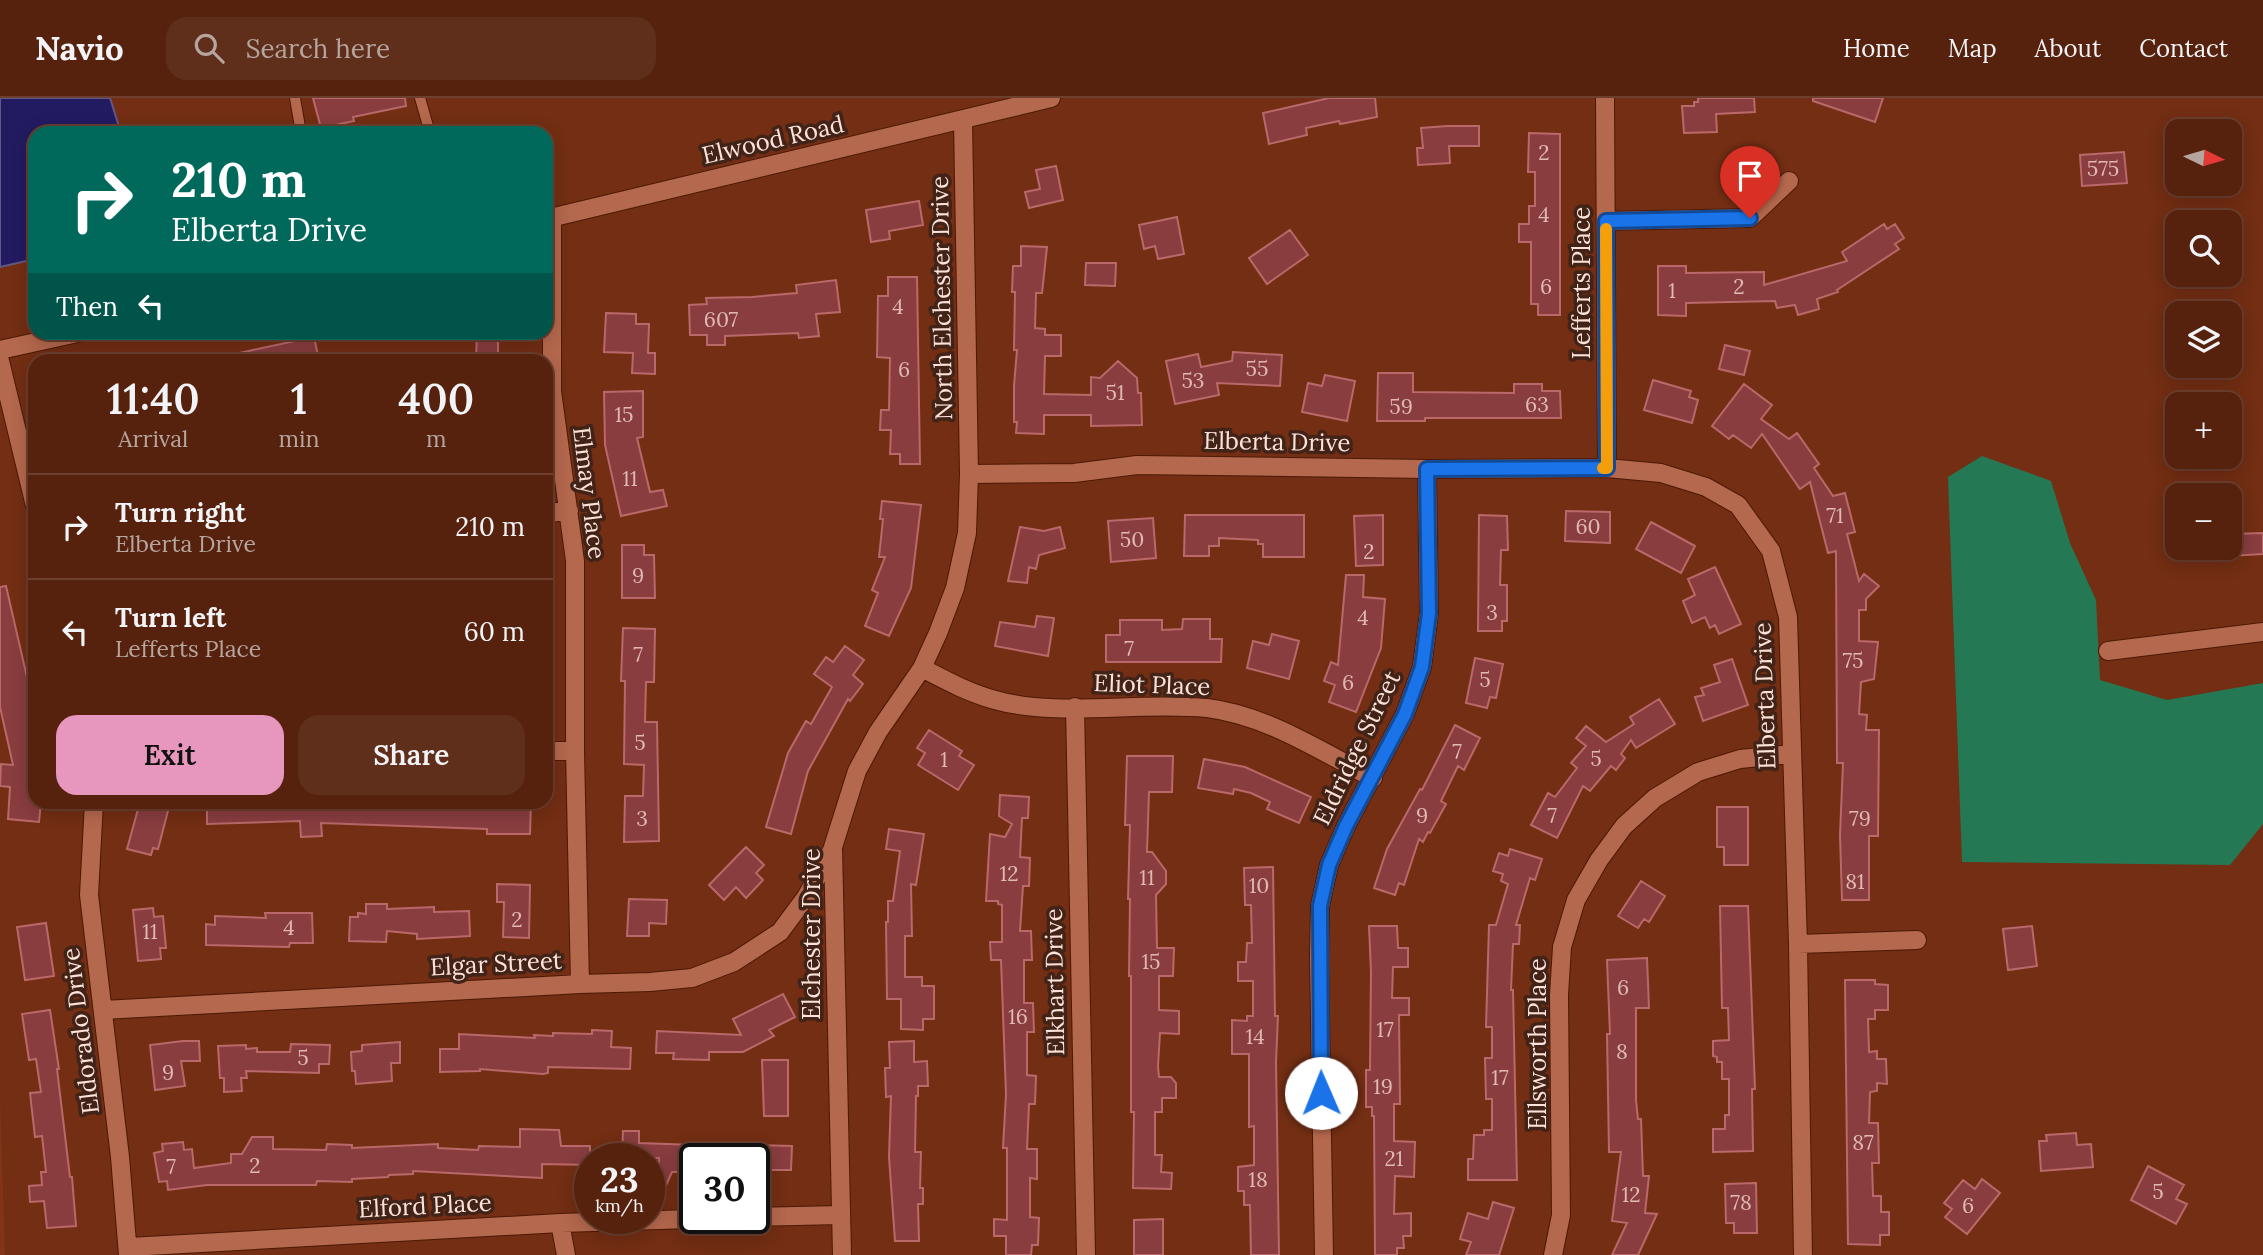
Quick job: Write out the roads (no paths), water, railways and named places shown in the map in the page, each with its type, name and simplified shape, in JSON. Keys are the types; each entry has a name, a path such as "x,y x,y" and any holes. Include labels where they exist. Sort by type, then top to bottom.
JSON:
{"street":[{"name":"Elwood Road","path":"553,217 1051,98"},
{"name":"Lefferts Place","path":"1605,98 1607,468"},
{"name":"North Elchester Drive","path":"963,121 969,474"},
{"path":"1606,221 1750,218 1788,181"},
{"path":"0,350 46,340"},
{"path":"0,362 28,477"},
{"name":"Elmay Place","path":"553,400 575,561 575,751 580,984"},
{"name":"Elberta Drive","path":"969,474 1074,473 1150,465 1427,469 1607,468 1661,473 1706,487 1738,505 1771,551 1788,617 1798,944 1802,1255"},
{"name":"Eldridge Street","path":"1324,1255 1320,906 1329,865 1346,826 1405,714 1422,667 1429,613 1427,469"},
{"name":"Elchester Drive","path":"842,1255 833,847 857,771 878,732 922,668 939,633 955,588 967,533 969,474"},
{"path":"553,513 569,512"},
{"path":"2108,651 2263,632"},
{"name":"Eliot Place","path":"922,668 960,687 996,700 1037,706 1152,706 1222,712 1262,722 1373,778"},
{"name":"Elkhart Drive","path":"1075,707 1086,1255"},
{"path":"553,751 575,751"},
{"name":"Ellsworth Place","path":"1553,1255 1562,1194 1559,995 1562,947 1576,900 1599,860 1624,826 1655,798 1698,772 1740,760 1791,754"},
{"name":"Eldorado Drive","path":"94,809 89,895 128,1251"},
{"name":"Elgar Street","path":"103,1010 692,978 734,962 780,932 806,897 833,847"},
{"path":"1798,944 1917,940"},
{"path":"770,1217 841,1215"},
{"name":"Elford Place","path":"128,1251 560,1223 679,1219"},
{"path":"560,1223 566,1255"}],"lane":[{"path":"295,98 300,126"},
{"path":"420,98 428,126"}]}
